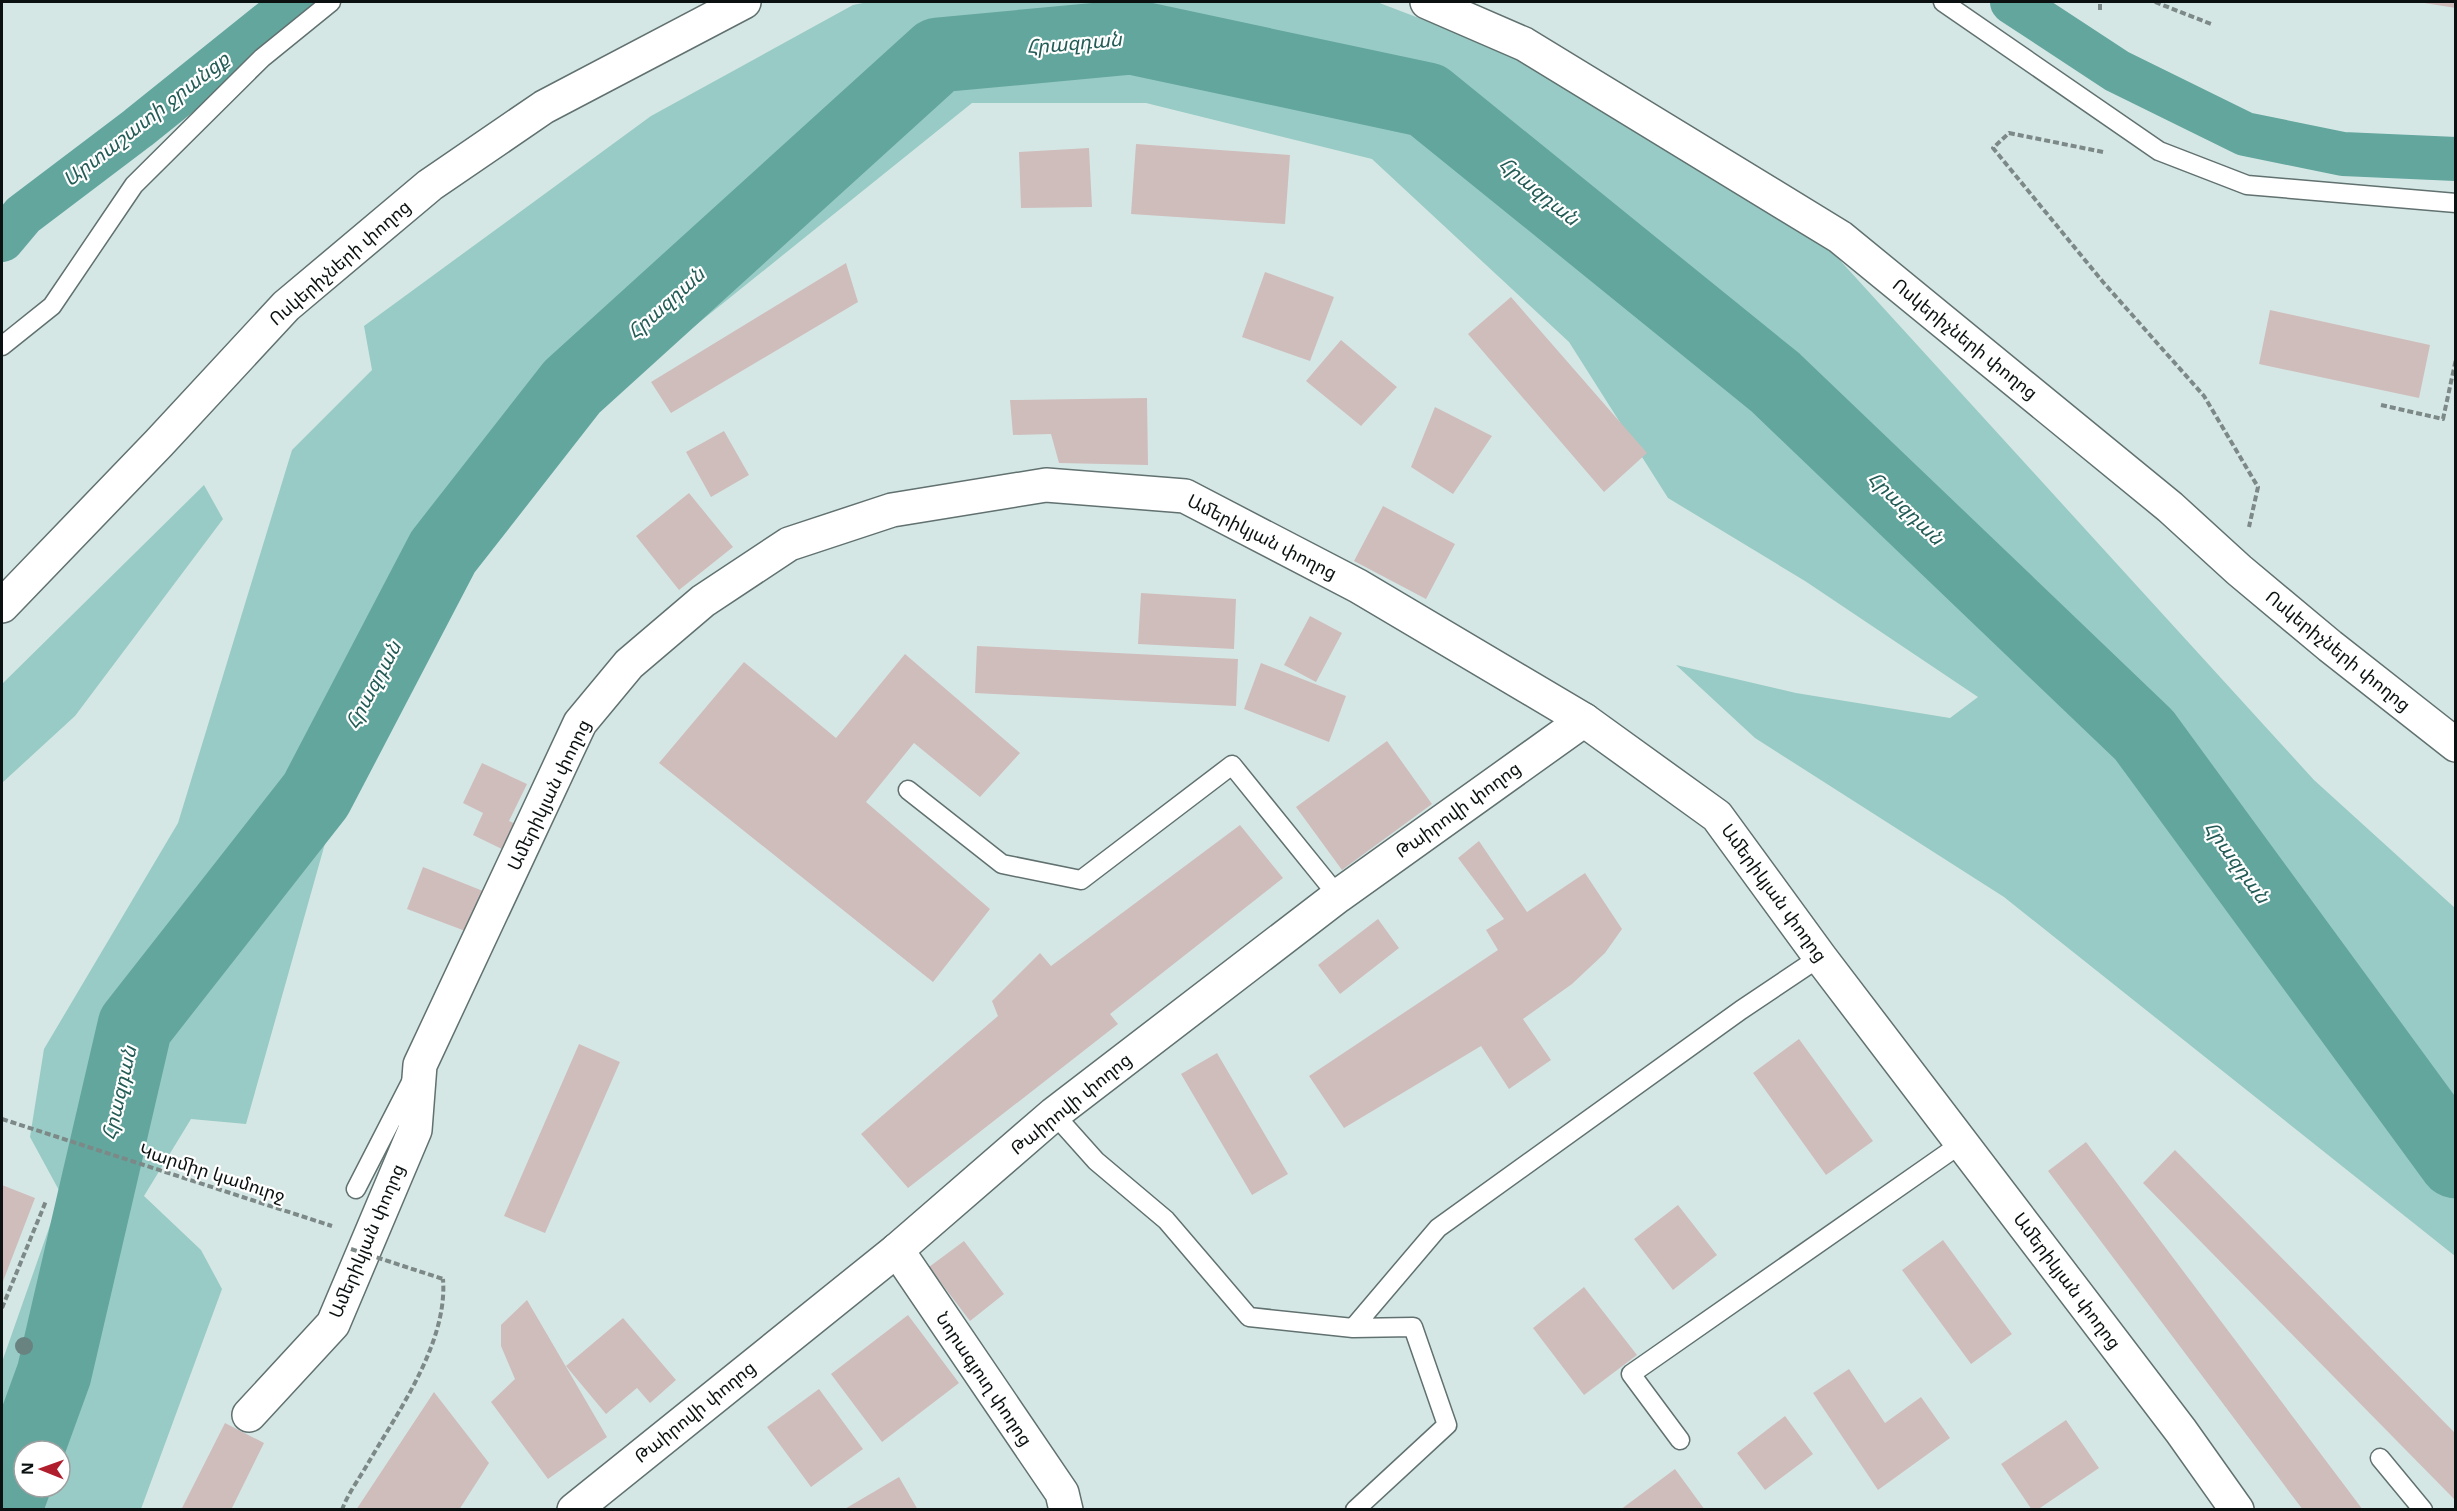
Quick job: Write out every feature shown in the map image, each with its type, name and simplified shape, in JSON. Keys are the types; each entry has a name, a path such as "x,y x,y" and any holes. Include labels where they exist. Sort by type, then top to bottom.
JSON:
{"street":[{"name":"Ոսկերիչների փողոց","path":"2,606 286,306 430,185 544,107 744,2"},
{"name":"Ոսկերիչների փողոց","path":"1427,2 1524,44 1840,237 2170,507 2239,570 2321,639 2456,746"},
{"name":"Ամերիկյան փողոց","path":"249,1415 333,1324 415,1130 420,1065 580,723 629,664 703,601 789,544 892,510 1046,485 1185,496 1358,586 1584,720 1717,816 1820,957 2181,1431 2237,1509"},
{"name":"Թաիրովի փողոց","path":"574,1509 897,1250 1054,1114 1338,896 1584,720"},
{"name":"Նորագյուղ փողոց","path":"897,1250 1062,1493 1066,1509"}],"lane":[{"path":"2,346 52,306 134,185 262,57 331,2"},
{"path":"1943,2 2159,151 2247,185 2456,203"},
{"path":"908,790 1002,864 1081,880 1232,765 1338,896"},
{"path":"1353,1328 1438,1228 1741,1010 1820,957"},
{"path":"356,1189 420,1065"},
{"path":"1054,1114 1096,1161 1166,1220 1249,1317 1353,1328 1413,1327 1447,1425 1355,1509"},
{"path":"1680,1440 1631,1374 1962,1143"},
{"path":"2380,1458 2423,1509"}],"path":[{"path":"2100,2 2100,10"},
{"path":"2155,2 2211,24"},
{"path":"2159,151 2126,157 2009,133 1993,147 2103,282 2204,396 2258,487"},
{"path":"2381,405 2443,418 2456,359"},
{"name":"Կարմիր կամուրջ","path":"2,1119 339,1229 356,1189"},
{"path":"2,1308 46,1201"},
{"path":"342,1509 419,1376 436,1329 444,1295 443,1279 351,1249"}],"shaded area":[{"path":"868,2 1377,2 1513,54 1826,245 2314,780 2455,908 2455,1256 2004,897 1755,738 1676,665 1796,693 1950,718 1978,697 1805,581 1668,498 1569,342 1372,159 1146,103 972,103 640,370 457,559 333,815 246,1124 191,1119 144,1196 201,1250 222,1289 141,1509 2,1510 2,1362 61,1194 30,1137 44,1049 178,823 292,450 372,370 364,326 651,116 853,5"},
{"path":"204,485 223,519 75,716 2,783 2,684"}],"building":[{"path":"2456,2 2456,8 2424,3"},
{"path":"1136,144 1290,155 1285,224 1131,214"},
{"path":"1089,148 1092,207 1021,208 1019,152"},
{"path":"846,263 858,302 671,413 651,382"},
{"path":"1265,272 1334,297 1310,361 1242,337"},
{"path":"1511,297 1647,453 1604,492 1468,334"},
{"path":"2270,310 2430,345 2419,398 2259,364"},
{"path":"1341,340 1397,387 1361,426 1306,381"},
{"path":"1147,398 1148,465 1059,463 1051,434 1013,435 1010,400"},
{"path":"1435,407 1492,436 1453,494 1411,467"},
{"path":"724,431 749,475 711,497 686,452"},
{"path":"689,493 733,547 679,590 636,536"},
{"path":"1383,506 1455,544 1426,599 1354,561"},
{"path":"1141,593 1236,599 1234,649 1138,644"},
{"path":"1310,616 1342,633 1316,682 1284,665"},
{"path":"977,646 1238,659 1236,706 975,693"},
{"path":"905,654 1020,753 980,797 914,743 866,802 990,909 933,982 659,763 744,662 836,738"},
{"path":"1261,663 1346,696 1329,742 1244,709"},
{"path":"1387,741 1432,804 1342,870 1296,807"},
{"path":"482,763 527,784 509,821 518,825 506,851 473,835 483,813 463,803"},
{"path":"1240,825 1283,878 1110,1014 1118,1024 908,1188 861,1134 998,1016 992,1001 1040,953 1051,966"},
{"path":"1479,841 1527,912 1585,873 1622,929 1605,953 1572,984 1523,1019 1551,1060 1509,1089 1481,1046 1344,1128 1309,1076 1498,950 1486,930 1504,919 1458,858"},
{"path":"423,867 483,891 468,932 407,909"},
{"path":"1378,919 1399,948 1340,994 1318,965"},
{"path":"1799,1039 1873,1141 1826,1175 1753,1073"},
{"path":"579,1044 620,1062 545,1233 504,1216"},
{"path":"1217,1053 1288,1174 1252,1195 1181,1074"},
{"path":"2086,1142 2363,1510 2303,1510 2048,1171"},
{"path":"2175,1150 2456,1434 2456,1501 2143,1183"},
{"path":"2,1185 35,1198 2,1284"},
{"path":"1678,1205 1717,1255 1673,1290 1634,1239"},
{"path":"1943,1240 2012,1334 1971,1364 1902,1270"},
{"path":"964,1241 1004,1294 970,1321 929,1267"},
{"path":"1584,1287 1637,1355 1584,1395 1533,1328"},
{"path":"527,1300 607,1437 548,1479 491,1402 515,1379 501,1346 501,1325"},
{"path":"908,1315 959,1383 882,1442 831,1374"},
{"path":"623,1318 676,1380 650,1403 637,1388 606,1414 566,1366"},
{"path":"1849,1369 1885,1423 1921,1397 1950,1438 1878,1490 1813,1393"},
{"path":"819,1389 863,1449 811,1487 767,1427"},
{"path":"434,1392 489,1463 459,1510 356,1510"},
{"path":"1785,1416 1813,1454 1765,1490 1737,1453"},
{"path":"2066,1420 2099,1468 2037,1510 2032,1510 2001,1464"},
{"path":"225,1423 264,1443 231,1510 181,1510"},
{"path":"1675,1469 1705,1510 1620,1510"},
{"path":"899,1477 918,1510 843,1510"}],"waterway":[{"name":"Արտաշատի ջրանցք","path":"2,240 23,215 138,128 295,2"},
{"name":"Արտաշատի ջրանցք","path":"2012,2 2117,71 2245,134 2343,154 2456,159"},
{"name":"Հրազդան","path":"30,1439 54,1374 135,1026 316,795 443,552 572,387 938,55 1132,37 1427,100 1775,382 2144,735 2456,1161"},
{"name":"Հրազդան","path":"4,1510 12,1488"}]}
